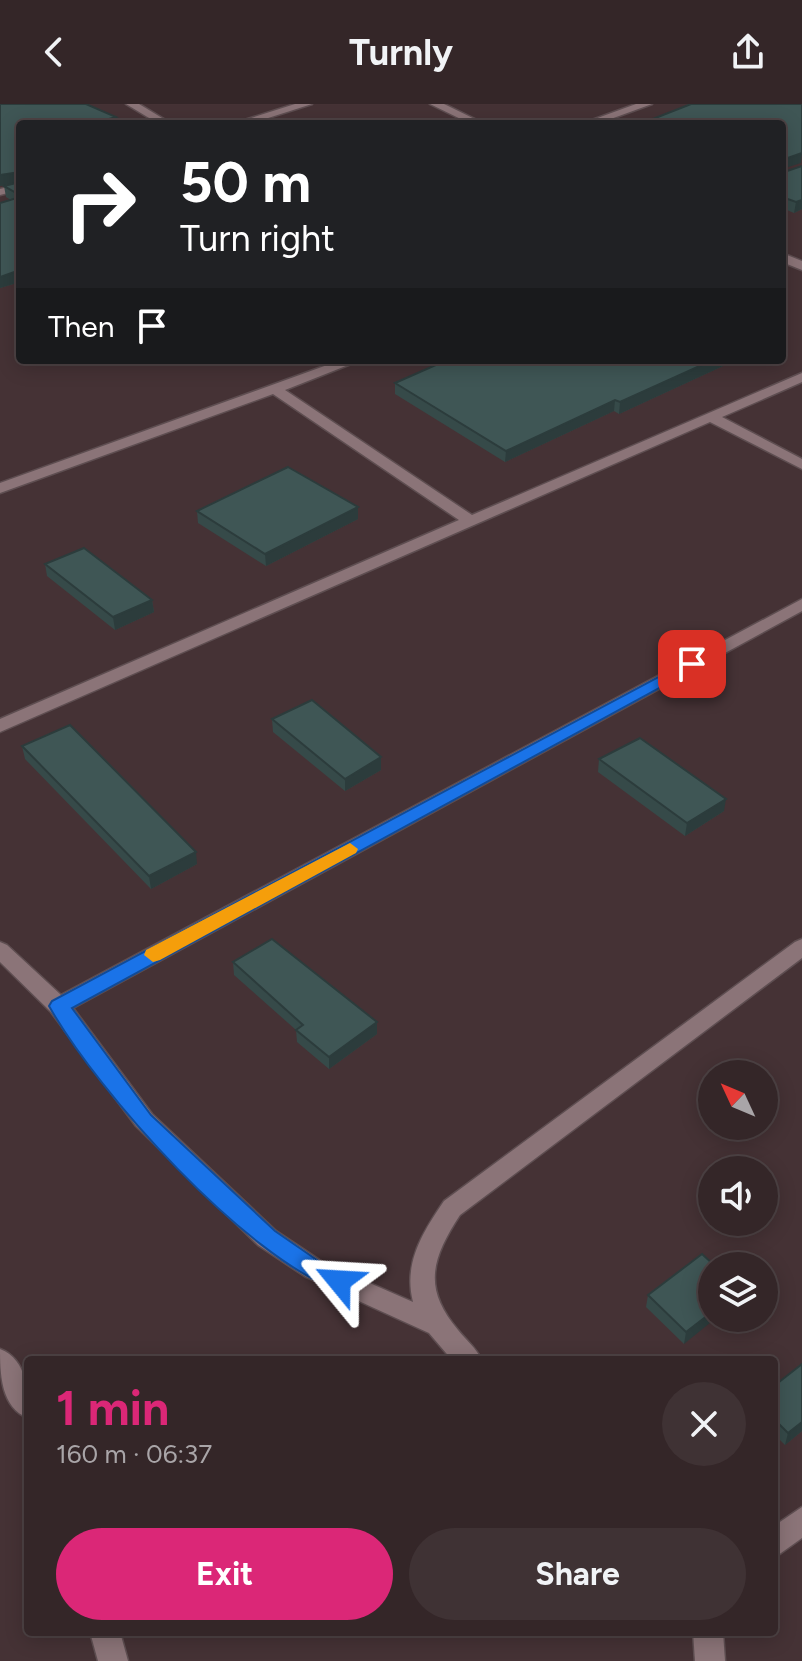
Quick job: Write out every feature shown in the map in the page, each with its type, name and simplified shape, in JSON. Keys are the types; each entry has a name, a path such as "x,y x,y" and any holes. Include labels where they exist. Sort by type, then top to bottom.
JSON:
{"street":[{"path":"131,104 160,120"},
{"path":"251,120 307,104"},
{"path":"435,104 471,120"},
{"path":"598,120 647,104"},
{"path":"1,486 343,364"},
{"path":"0,726 802,377"},
{"path":"275,389 471,521"},
{"path":"709,416 802,465"},
{"path":"59,1006 802,604"},
{"path":"465,1356 436,1324 424,1297 421,1268 429,1240 452,1208 802,947"},
{"path":"0,950 59,1006 144,1120 267,1238 315,1270 436,1324"},
{"path":"0,1361 24,1400"},
{"path":"778,1541 802,1520"},
{"path":"106,1636 113,1661"},
{"path":"708,1636 710,1661"}],"building":[{"path":"0,104 86,104 116,117 106,120 16,120 16,173 0,175"},
{"path":"691,104 802,104 802,153 786,159 786,120 650,120"},
{"path":"802,166 802,200 796,202 786,198 786,171"},
{"path":"16,183 16,193 4,186"},
{"path":"16,198 16,271 0,277 0,203"},
{"path":"438,364 704,364 620,402 615,400 506,451 395,383"},
{"path":"288,467 358,507 265,554 197,511"},
{"path":"84,548 152,600 113,617 45,564"},
{"path":"312,700 381,757 345,779 272,719"},
{"path":"70,725 196,852 149,876 22,746"},
{"path":"640,738 726,799 687,823 599,759"},
{"path":"272,939 377,1022 329,1057 296,1030 303,1025 233,962"},
{"path":"698,1257 698,1323 686,1332 648,1295"},
{"path":"802,1364 802,1422 788,1433 778,1423 778,1383"}],"slow traffic":[{"path":"153,955 350,849"}],"route":[{"path":"339,1281 315,1270 267,1238 144,1120 59,1006 692,664"}]}
